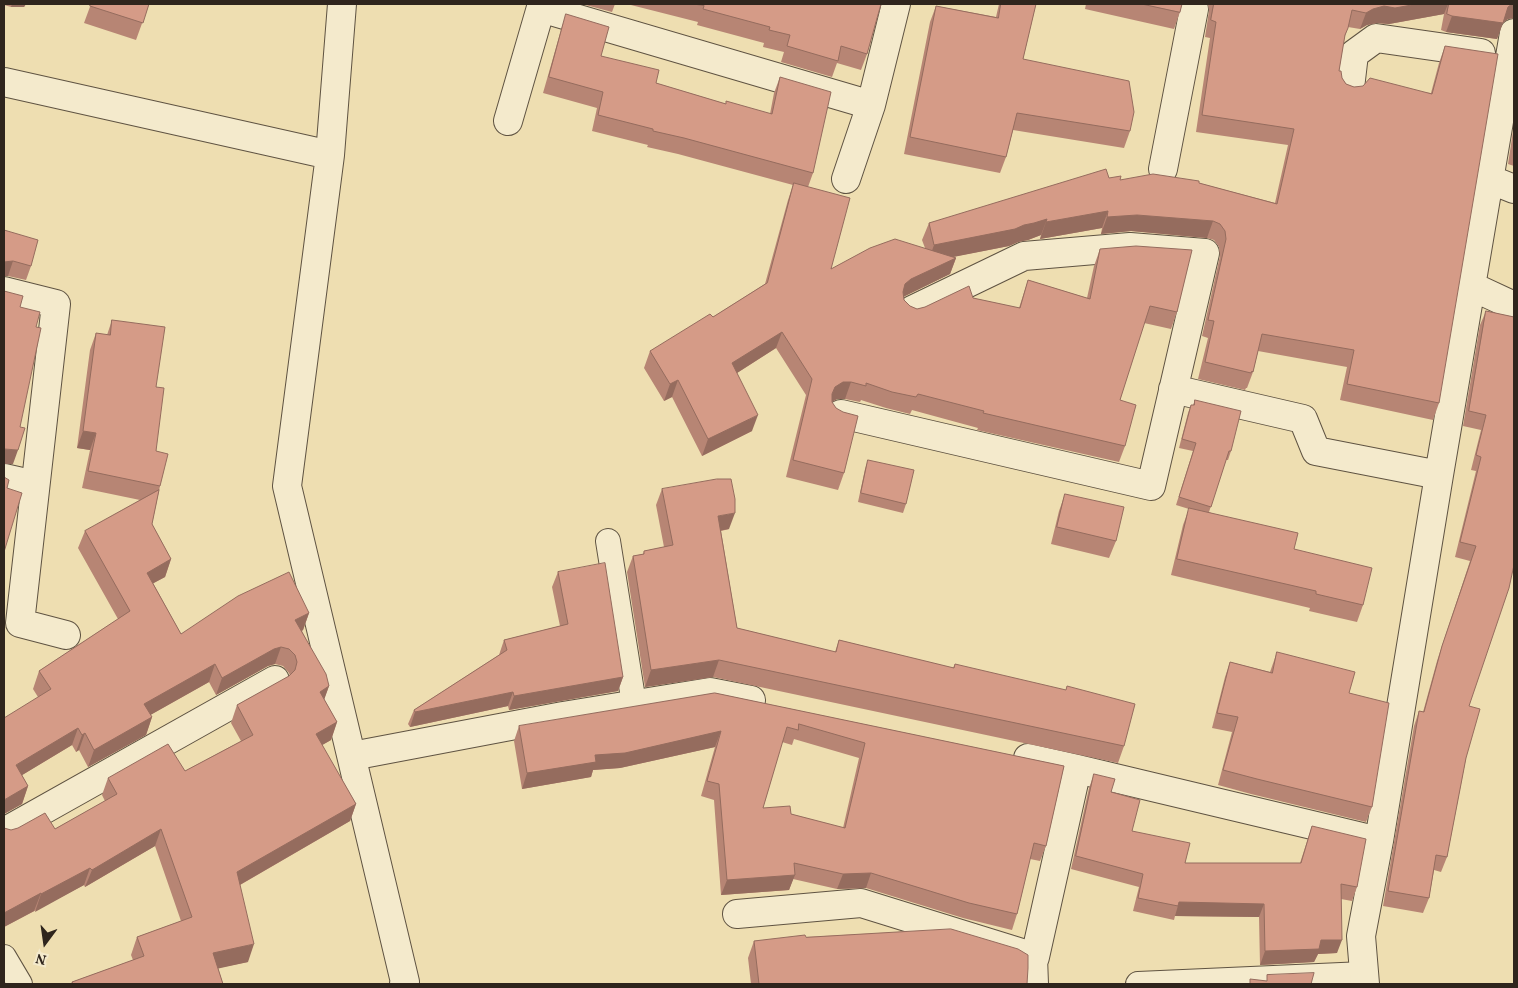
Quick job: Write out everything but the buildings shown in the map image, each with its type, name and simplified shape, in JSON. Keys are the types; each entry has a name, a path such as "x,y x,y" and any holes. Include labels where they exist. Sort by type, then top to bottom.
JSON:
{"street":[{"path":"342,4 330,155 287,486 403,972 404,984"},
{"path":"846,179 871,105 896,4"},
{"path":"1163,169 1194,9 1192,4"},
{"path":"508,121 541,6 871,105"},
{"path":"1350,88 1354,54 1376,38 1512,45 1379,840 1361,936 1364,979"},
{"path":"4,82 330,155"},
{"path":"1490,179 1514,189"},
{"path":"841,414 1151,486 1204,253 1130,248 1024,256 912,310"},
{"path":"1471,286 1514,306"},
{"path":"4,290 56,304 20,623 66,635"},
{"path":"1173,389 1302,419 1316,451 1439,475"},
{"path":"4,478 35,485"},
{"path":"4,832 275,680"},
{"path":"352,756 553,718 710,692 778,706"},
{"path":"1000,752 1379,840"},
{"path":"737,914 861,903 1035,957 1077,769"}],"lane":[{"path":"608,541 634,704"},
{"path":"4,957 20,984"},
{"path":"1035,957 1036,984"},
{"path":"1138,984 1364,979"}]}
